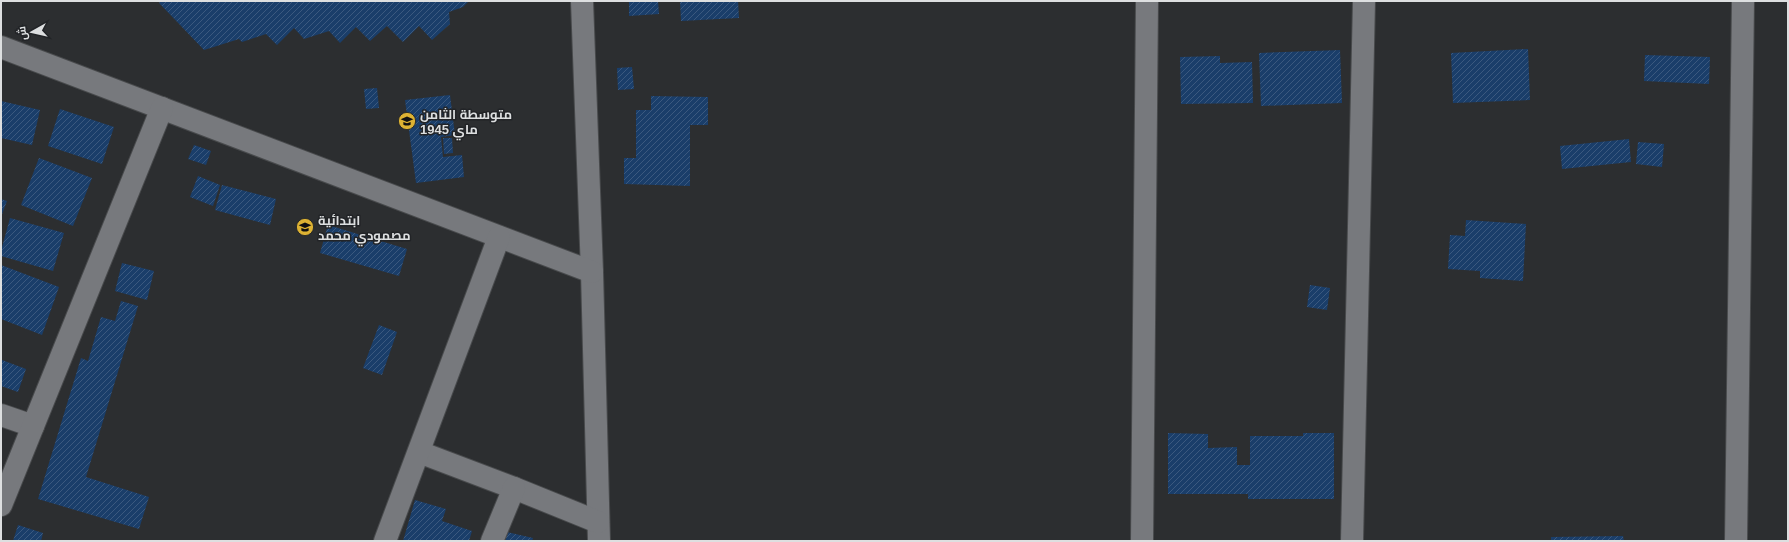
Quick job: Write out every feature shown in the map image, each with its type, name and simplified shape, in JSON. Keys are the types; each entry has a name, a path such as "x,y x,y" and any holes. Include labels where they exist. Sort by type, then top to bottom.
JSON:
{"street":[{"path":"418,452 514,488 598,532 592,272 582,1"},
{"path":"1142,541 1147,1"},
{"path":"1352,541 1364,1"},
{"path":"1736,541 1743,1"},
{"path":"1,47 592,272"},
{"path":"1,505 162,108"},
{"path":"385,541 499,237"},
{"path":"1,415 33,426"},
{"path":"492,541 514,488"}],"building":[{"path":"161,1 469,1 463,7 449,12 450,24 432,40 419,26 403,42 387,26 370,41 356,27 340,43 329,31 304,39 294,28 277,45 266,34 242,42 239,39 204,50 159,3"},
{"path":"629,1 658,1 659,14 629,16"},
{"path":"680,1 738,1 739,18 681,21"},
{"path":"1528,49 1530,100 1453,103 1451,53"},
{"path":"1340,50 1342,103 1261,106 1259,53"},
{"path":"1645,55 1710,57 1709,84 1644,81"},
{"path":"1220,56 1220,63 1252,62 1253,103 1181,104 1180,57"},
{"path":"632,67 634,89 618,90 617,68"},
{"path":"377,88 379,108 366,109 364,89"},
{"path":"450,95 455,135 441,137 443,157 462,155 464,177 416,183 405,100"},
{"path":"651,96 708,97 708,125 690,125 690,186 624,184 624,158 636,158 636,110 651,110"},
{"path":"1,101 40,110 32,145 1,138"},
{"path":"60,109 114,127 102,164 48,146"},
{"path":"443,138 452,138 453,153 444,154"},
{"path":"1629,139 1631,162 1562,169 1560,146"},
{"path":"1638,142 1664,144 1662,167 1636,164"},
{"path":"194,145 211,151 206,165 188,159"},
{"path":"39,158 92,178 73,226 21,205"},
{"path":"198,176 220,185 213,206 190,197"},
{"path":"222,185 276,199 270,225 215,210"},
{"path":"1,199 7,201 1,217"},
{"path":"10,218 64,233 53,271 1,256"},
{"path":"1466,220 1526,224 1523,281 1480,278 1480,271 1448,269 1450,235 1465,236"},
{"path":"328,225 407,249 399,276 320,253"},
{"path":"122,263 154,271 147,300 115,291"},
{"path":"1,265 59,287 42,335 1,319"},
{"path":"1310,285 1330,288 1327,310 1307,307"},
{"path":"121,301 138,306 86,477 149,497 139,529 38,499 81,358 88,361 101,317 115,321"},
{"path":"379,325 397,332 382,375 363,368"},
{"path":"2,360 26,369 18,392 1,386"},
{"path":"1168,433 1208,434 1208,448 1237,447 1237,465 1250,465 1250,436 1303,436 1303,433 1334,433 1334,499 1248,499 1248,494 1168,494"},
{"path":"415,500 446,509 442,521 472,531 469,541 403,541"},
{"path":"18,525 43,533 41,541 13,541"},
{"path":"507,532 533,538 532,541 505,541"},
{"path":"1623,536 1624,541 1551,541 1551,537"}],"place":[{"name":"متوسطة الثامن ماي 1945","path":"407,121"},
{"name":"ابتدائية مصمودي محمد","path":"305,227"}]}
